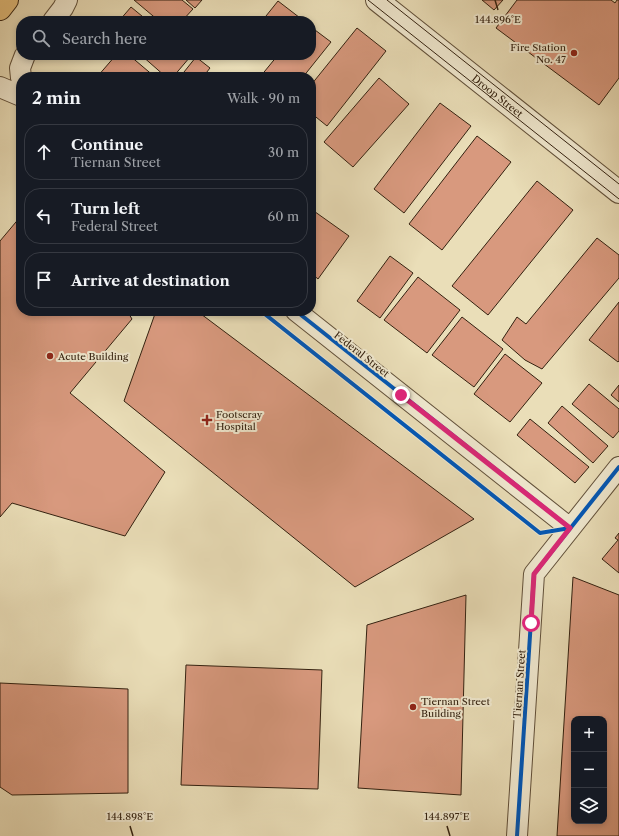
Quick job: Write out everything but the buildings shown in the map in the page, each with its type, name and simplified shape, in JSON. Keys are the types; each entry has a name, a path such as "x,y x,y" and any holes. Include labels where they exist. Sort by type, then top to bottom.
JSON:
{"highway":[{"path":"0,9 7,0"}],"street":[{"path":"57,16 67,0"},
{"name":"Droop Street","path":"377,0 619,192"},
{"path":"20,72 20,68 23,60"},
{"path":"0,87 16,94"},
{"name":"Federal Street","path":"302,316 570,528"},
{"name":"Tiernan Street","path":"517,836 534,574 619,468"}],"tram line":[{"path":"368,0 619,199"},
{"path":"387,0 619,184"}],"cycle path":[{"path":"267,316 540,533 570,528"},
{"path":"302,316 570,528"},
{"path":"517,836 534,574 619,467"}],"place":[{"name":"Fire Station No. 47","path":"574,53"},
{"name":"Acute Building","path":"50,356"},
{"name":"Footscray Hospital","path":"207,420"},
{"name":"Tiernan Street Building","path":"413,707"}],"route":[{"path":"401,395 570,528 534,574 531,623"}]}
